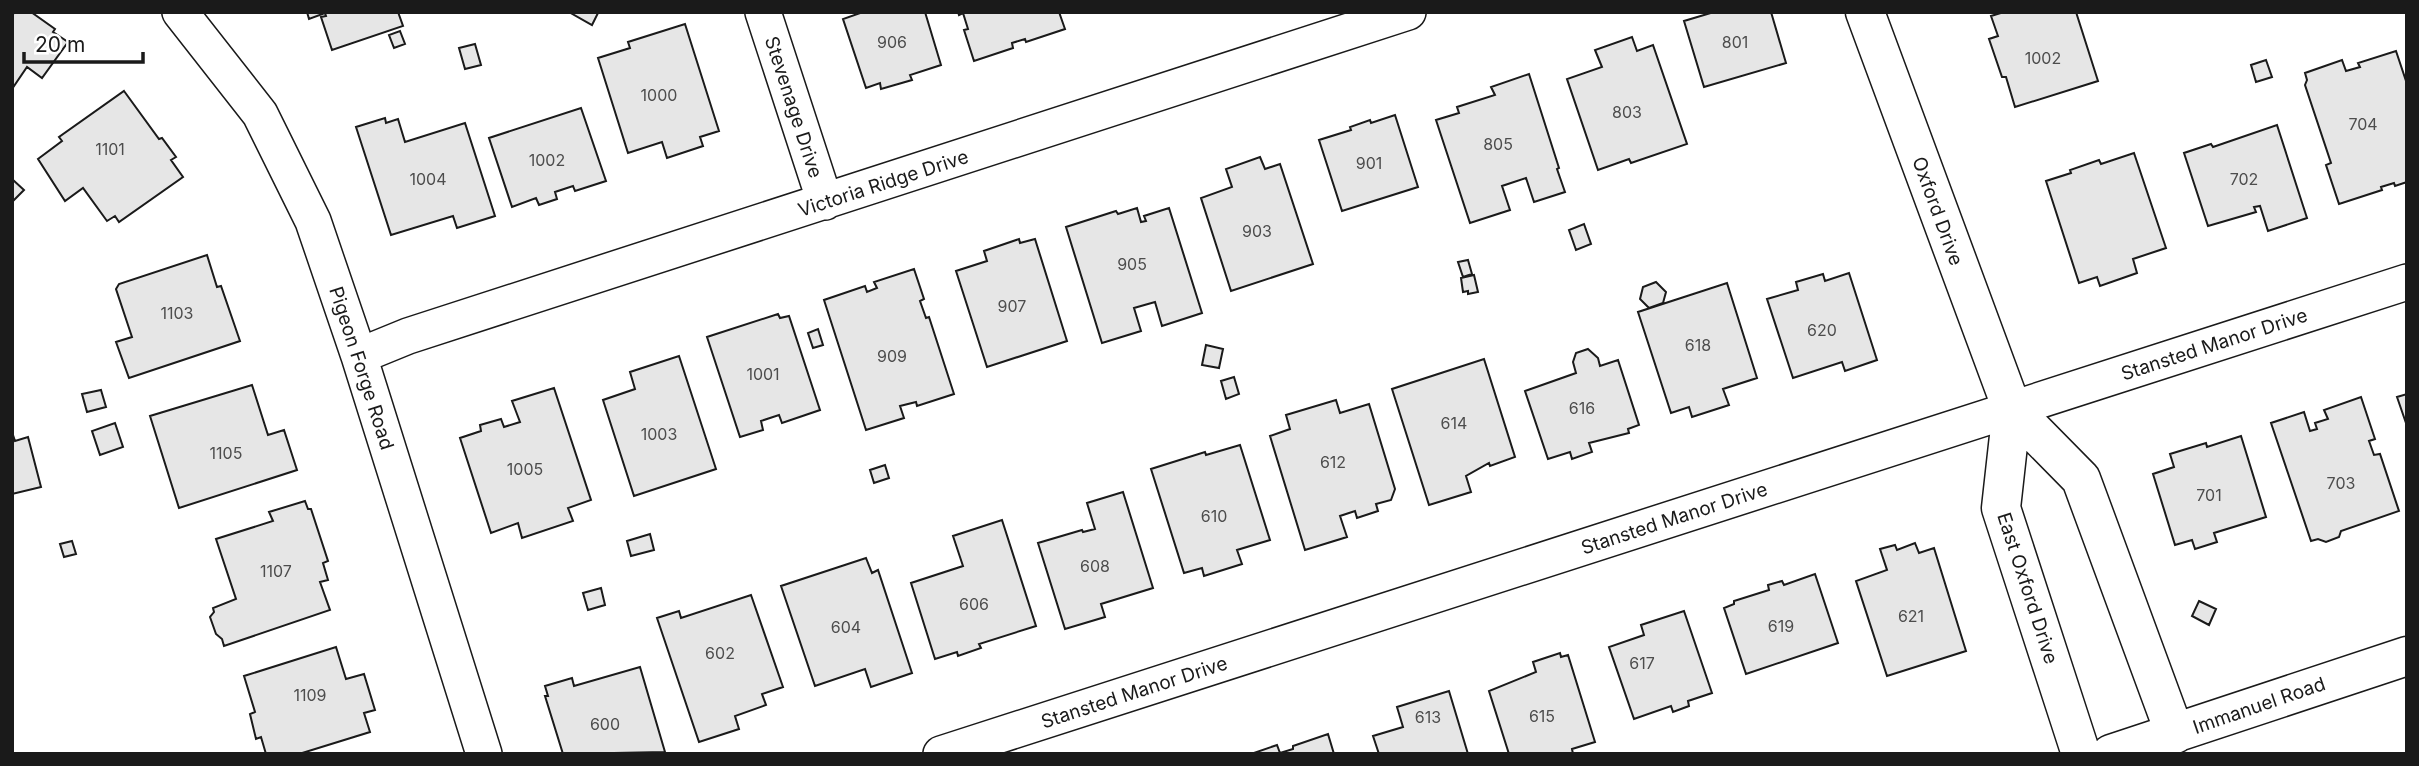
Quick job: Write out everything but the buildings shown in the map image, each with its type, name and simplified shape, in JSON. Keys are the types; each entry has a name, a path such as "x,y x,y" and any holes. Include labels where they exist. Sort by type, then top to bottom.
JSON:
{"street":[{"name":"Pigeon Forge Road","path":"180,12 260,114 313,221 359,356 484,754"},
{"name":"Stevenage Drive","path":"763,12 825,202"},
{"name":"Oxford Drive","path":"1865,12 2012,410"},
{"name":"Victoria Ridge Drive","path":"359,356 408,337 1386,16"},
{"name":"Stansted Manor Drive","path":"941,754 2407,282"},
{"path":"2012,410 2081,479 2175,734"},
{"name":"East Oxford Drive","path":"2012,410 2001,508 2081,754"},
{"name":"Immanuel Road","path":"2110,754 2407,656"}]}
